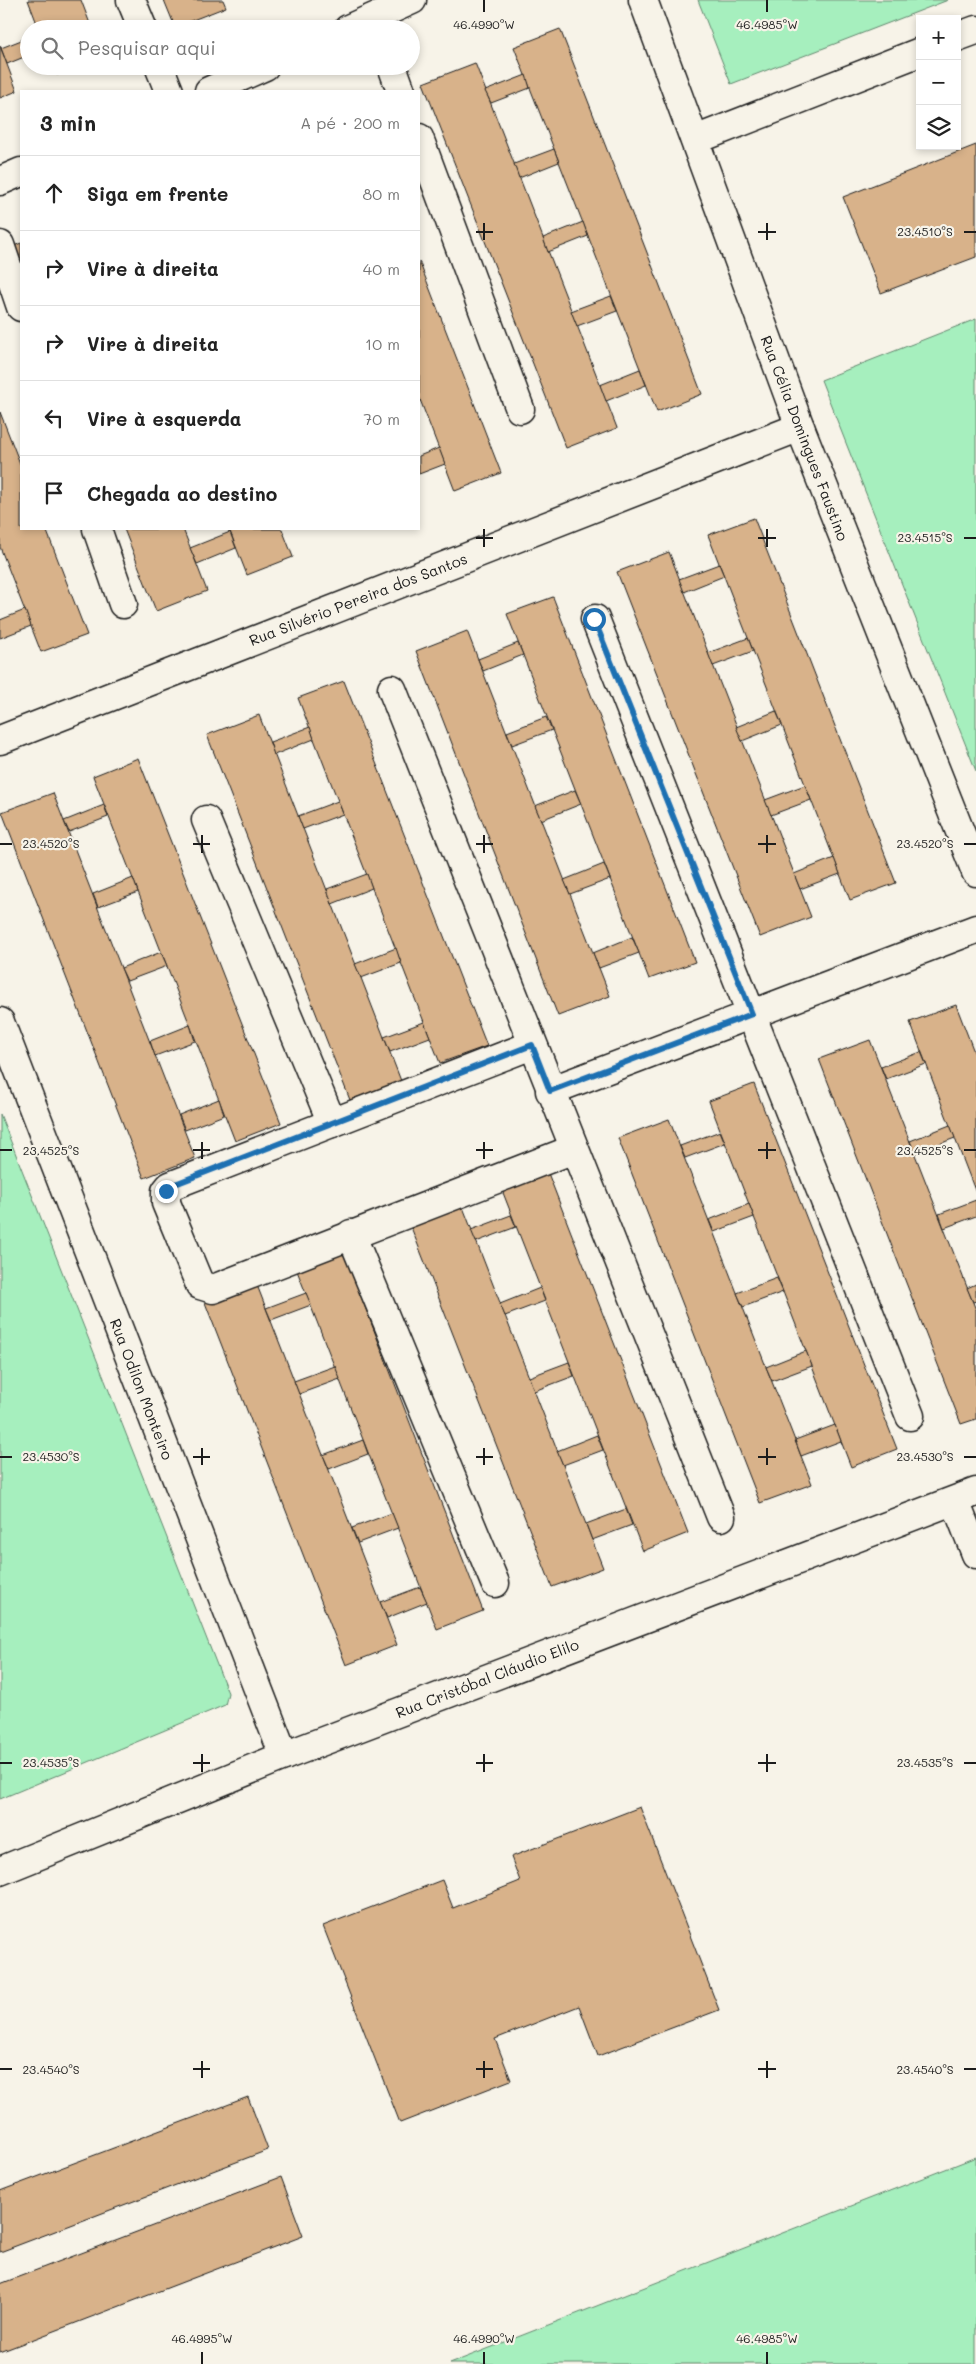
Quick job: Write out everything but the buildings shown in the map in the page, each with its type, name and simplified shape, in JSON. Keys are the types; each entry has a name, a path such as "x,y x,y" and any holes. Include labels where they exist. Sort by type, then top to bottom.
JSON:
{"street":[{"path":"131,0 139,20"},
{"path":"373,15 412,0"},
{"name":"Rua Célia Domingues Faustino","path":"643,0 800,427 976,872"},
{"path":"961,36 976,30"},
{"path":"694,140 916,54"},
{"path":"162,75 169,90"},
{"path":"211,90 245,75"},
{"path":"395,75 401,90"},
{"path":"420,141 520,409"},
{"path":"0,180 20,172"},
{"path":"0,245 20,304"},
{"name":"Rua Silvério Pereira dos Santos","path":"0,740 800,427"},
{"path":"97,530 123,604"},
{"path":"594,619 910,1416"},
{"path":"392,688 550,1091 670,1386 720,1517"},
{"path":"206,820 332,1124"},
{"path":"550,1091 976,929"},
{"name":"Rua Odilon Monteiro","path":"0,1022 284,1756"},
{"path":"532,1045 170,1186 166,1191 166,1203 200,1285 206,1289 213,1290 352,1234 574,1149"},
{"path":"352,1234 495,1584"},
{"path":"966,1496 976,1554"},
{"name":"Rua Cristóbal Cláudio Elilo","path":"0,1871 284,1756 966,1496"}],"green space":[{"path":"698,0 948,0 731,84"},
{"path":"976,319 976,771 821,380"},
{"path":"0,1114 228,1693 225,1705 0,1799"},
{"path":"976,2157 976,2364 449,2364"}],"route":[{"path":"166,1191 170,1186 532,1045 550,1091 752,1014 594,619"}]}
